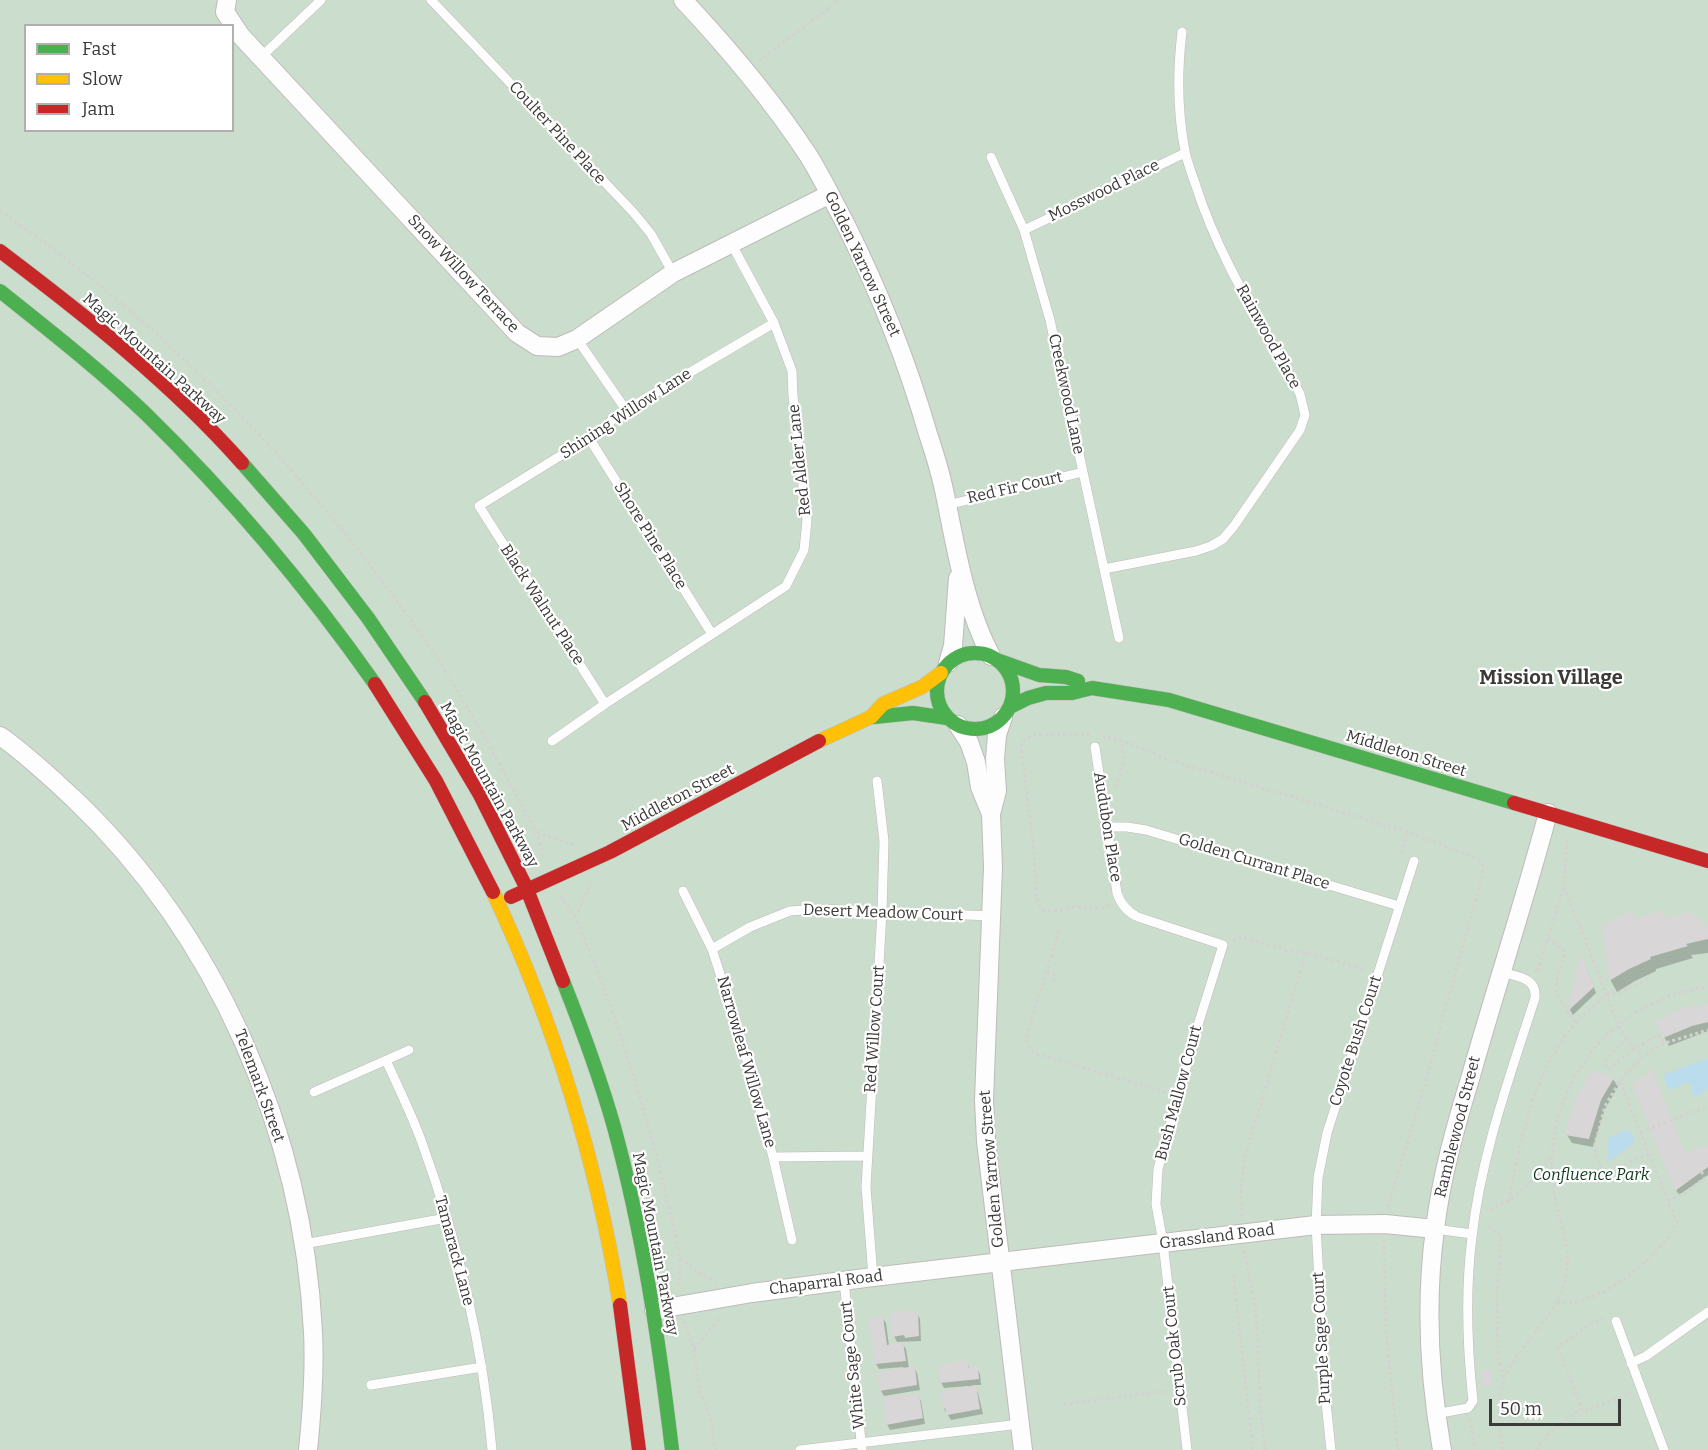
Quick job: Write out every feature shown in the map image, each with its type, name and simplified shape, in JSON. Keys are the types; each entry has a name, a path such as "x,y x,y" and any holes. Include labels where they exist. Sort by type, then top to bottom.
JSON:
{"street":[{"name":"Snow Willow Terrace","path":"227,0 225,12 233,24"},
{"name":"Golden Yarrow Street","path":"683,0 745,71 809,157 865,264 897,338 922,414 947,505 959,567 980,636 995,658"},
{"name":"Snow Willow Terrace","path":"234,26 241,36 517,333 537,346 558,347 577,339 673,273 830,194"},
{"name":"Magic Mountain Parkway","path":"0,251 107,335 189,409 266,490 335,573 401,664 459,757 528,890 594,1064 613,1125 631,1193 654,1310 672,1450"},
{"path":"0,291 50,328 133,400 209,476 280,556 343,636 402,725 457,819 497,903 554,1044 577,1118 598,1195 613,1265 639,1450"},
{"name":"Golden Yarrow Street","path":"944,668 953,646 959,567"},
{"path":"969,652 980,652 995,658 1008,671 1012,682 1013,695 1006,712 993,725 982,729 969,729 952,722 940,708 936,696 937,684 944,668 958,656 969,652"},
{"name":"Middleton Street","path":"995,658 1021,670 1046,676 1072,678 1092,688 1169,700 1708,861"},
{"name":"Middleton Street","path":"497,903 614,850 816,743 871,717 884,704 922,687 944,668"},
{"name":"Middleton Street","path":"1006,712 1028,698 1046,693 1072,693 1092,688"},
{"name":"Golden Yarrow Street","path":"1006,712 998,735 995,759 998,791 991,814 992,916 984,1100 986,1141 1023,1450"},
{"name":"Middleton Street","path":"871,717 889,717 909,713 929,714 952,722"},
{"name":"Golden Yarrow Street","path":"952,722 969,742 976,762 980,787 991,814"},
{"name":"Telemark Street","path":"0,736 41,768 120,844 167,905 236,1022 260,1080 298,1207 308,1270 314,1333 313,1397 308,1450"},
{"name":"Ramblewood Street","path":"1442,1450 1430,1353 1430,1287 1435,1229 1447,1158 1548,813"},
{"name":"Grassland Road","path":"1000,1263 1316,1225 1385,1224 1435,1229"},
{"name":"Chaparral Road","path":"654,1310 873,1277 1000,1263"}],"lane":[{"path":"261,57 321,0"},
{"name":"Coulter Pine Place","path":"431,0 633,212 651,234 673,273"},
{"name":"Rainwood Place","path":"1104,569 1196,551 1223,539 1300,430 1305,414 1300,394 1205,215 1185,153 1178,100 1178,68 1182,32"},
{"name":"Mosswood Place","path":"1024,230 1185,153"},
{"name":"Creekwood Lane","path":"991,157 1024,230 1050,320 1119,638"},
{"name":"Red Alder Lane","path":"552,741 786,586 804,550 807,520 792,371 774,323 731,243"},
{"name":"Shining Willow Lane","path":"479,506 589,438 626,410 774,323"},
{"path":"577,339 626,410"},
{"name":"Shore Pine Place","path":"589,438 712,634"},
{"name":"Red Fir Court","path":"947,505 1083,472"},
{"name":"Black Walnut Place","path":"479,506 605,704"},
{"name":"Audubon Place","path":"1095,747 1120,903 1138,917 1223,945"},
{"name":"Red Willow Court","path":"873,1277 866,1156 882,912 884,841 877,782"},
{"name":"Golden Currant Place","path":"1107,827 1146,830 1399,906"},
{"name":"Coyote Bush Court","path":"1316,1225 1318,1178 1327,1133 1414,861"},
{"name":"Narrowleaf Willow Lane","path":"683,891 712,949 744,1049 773,1157 792,1240"},
{"name":"Desert Meadow Court","path":"712,949 750,927 790,911 818,909 992,916"},
{"name":"Bush Mallow Court","path":"1163,1243 1156,1204 1158,1169 1223,945"},
{"path":"1436,1414 1468,1408 1473,1401 1468,1355 1467,1303 1472,1234 1490,1148 1535,998 1533,984 1501,972"},
{"path":"314,1092 409,1050"},
{"name":"Tamarack Lane","path":"386,1060 420,1139 446,1218 466,1292 482,1366 492,1450"},
{"path":"773,1157 866,1156"},
{"path":"304,1244 446,1218"},
{"name":"Purple Sage Court","path":"1316,1225 1325,1394 1331,1450"},
{"path":"1435,1229 1472,1234"},
{"name":"Scrub Oak Court","path":"1163,1243 1187,1450"},
{"name":"White Sage Court","path":"844,1281 861,1446"},
{"path":"1631,1363 1646,1356 1708,1312"},
{"path":"1616,1321 1664,1450"},
{"path":"371,1385 482,1366"},
{"path":"800,1450 861,1446 1020,1424"}],"path":[{"path":"745,71 839,0"},
{"path":"1120,903 1095,910 1078,907 1047,912 1040,908 1035,897 1034,849 1020,754 1023,741 1034,735 1083,733 1121,740 1163,758 1407,832 1476,858 1482,864 1483,873 1385,1224 1383,1247 1386,1332 1398,1450"},
{"path":"1114,794 1124,759 1121,740"},
{"path":"544,856 536,832 570,845"},
{"path":"1407,832 1402,852 1414,861"},
{"path":"1533,984 1564,887 1567,834"},
{"path":"1564,887 1618,1024 1642,1057"},
{"path":"575,917 587,895"},
{"path":"560,896 575,917 601,979 627,1054 657,1156 680,1258 678,1286"},
{"path":"1059,931 1027,1035 1027,1046 1030,1050 1178,1096"},
{"path":"1223,945 1242,937 1290,951 1306,952 1377,975"},
{"path":"1548,939 1565,952 1556,994 1563,1007 1576,1022"},
{"path":"1265,1450 1260,1403 1256,1312 1245,1262 1241,1202 1245,1156 1306,952"},
{"path":"1047,971 1054,974 1056,982"},
{"path":"1509,1201 1516,1160 1541,1078 1557,1047 1576,1022 1606,995 1622,991 1649,978"},
{"path":"1504,1376 1557,1302 1566,1276 1568,1243 1559,1217 1553,1184 1552,1155 1560,1111 1578,1070 1598,1043 1618,1024 1671,995 1708,987"},
{"path":"1649,1154 1603,1173 1594,1148 1605,1106 1620,1081 1642,1057 1665,1043 1708,1030"},
{"path":"1626,1038 1604,1064 1609,1069 1635,1048 1658,1035 1665,1043"},
{"path":"1557,1302 1564,1304 1575,1302 1598,1294 1639,1267 1677,1223 1620,1081"},
{"path":"1641,1132 1708,1106"},
{"path":"1490,1215 1491,1209 1509,1201 1527,1187 1552,1155"},
{"path":"1668,1201 1686,1192 1705,1178 1701,1171"},
{"path":"1489,1221 1487,1227 1501,1236 1497,1295 1498,1359 1504,1376 1500,1414 1503,1450"},
{"path":"680,1258 706,1276"},
{"path":"1233,1274 1253,1450"},
{"path":"1616,1321 1614,1316 1591,1324 1558,1347 1583,1412 1641,1389"},
{"path":"694,1349 715,1322"},
{"path":"685,1323 694,1349 699,1389 711,1419 715,1450"},
{"path":"1064,1404 1180,1390"},
{"path":"1468,1408 1475,1450"},
{"path":"1536,1450 1549,1433 1581,1408"}],"green space":[{"name":"Confluence Park","path":"0,0 1708,0 1708,1450 0,1450"}],"water":[{"path":"1708,1058 1708,1088 1695,1098 1690,1090 1693,1088 1689,1082 1669,1090 1663,1075"},
{"path":"1629,1129 1635,1142 1607,1163 1609,1137"}],"building":[{"path":"1661,910 1666,918 1691,912 1708,926 1708,939 1650,957 1651,959 1609,981 1602,925 1632,911 1636,919"},
{"path":"1582,956 1594,987 1568,1011 1579,960"},
{"path":"1708,1004 1708,1022 1663,1038 1654,1022 1683,1008"},
{"path":"1652,1069 1685,1153 1707,1145 1708,1148 1708,1167 1675,1191 1632,1084"},
{"path":"1593,1070 1614,1078 1601,1100 1589,1139 1565,1135 1576,1096"},
{"path":"908,1310 908,1313 918,1312 919,1336 892,1337 890,1314"},
{"path":"883,1316 887,1345 903,1342 906,1361 875,1364 869,1318"},
{"path":"967,1360 969,1368 978,1367 979,1379 940,1383 939,1365"},
{"path":"915,1366 917,1385 879,1391 878,1372"},
{"path":"1491,1370 1493,1385 1482,1386 1480,1371"},
{"path":"976,1385 980,1409 947,1415 945,1408 943,1410 941,1391"},
{"path":"919,1394 923,1418 886,1425 883,1397"}],"traffic: fast":[{"path":"0,291 111,382 208,477 295,577 375,684"},
{"path":"242,463 304,534 368,618 425,702"},
{"path":"968,653 982,653 996,659 1007,670 1013,684 1013,691 1010,706 1002,718 982,729 968,729 954,723 943,712 937,698 937,684 943,670 954,659 968,653"},
{"path":"1000,661 1039,675 1066,677 1078,681"},
{"path":"1010,707 1028,698 1046,693 1072,693 1092,688 1169,700 1514,803"},
{"path":"874,717 913,713 947,718"},
{"path":"563,981 603,1090 624,1167 649,1287 672,1450"}],"traffic: slow":[{"path":"819,741 871,717 883,704 922,687 941,673"},
{"path":"493,892 535,992 571,1094 599,1199 620,1305"}],"traffic: jam":[{"path":"0,251 127,351 186,405 242,463"},
{"path":"375,684 436,781 493,892"},
{"path":"425,702 480,795 526,887 563,981"},
{"path":"511,897 610,852 819,741"},
{"path":"1514,803 1708,861"},
{"path":"620,1305 639,1450"}],"district":[{"name":"Mission Village","path":"1551,678"}]}
